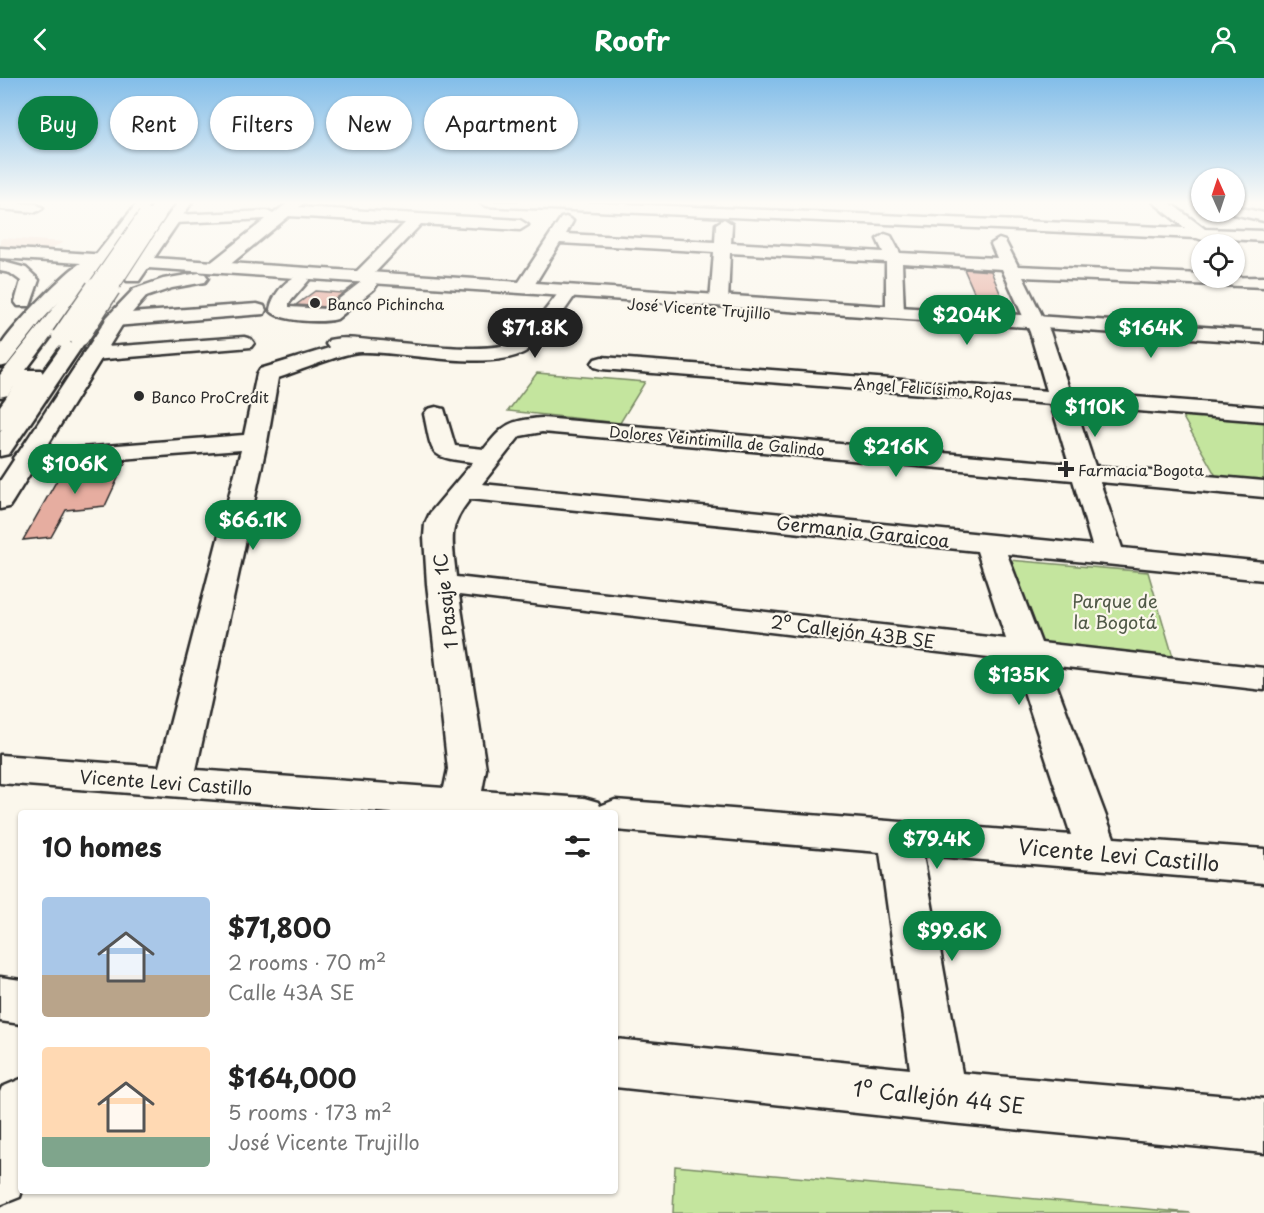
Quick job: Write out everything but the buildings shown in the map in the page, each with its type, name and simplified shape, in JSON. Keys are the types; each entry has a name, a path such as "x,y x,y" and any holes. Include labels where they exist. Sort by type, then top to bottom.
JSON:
{"street":[{"name":"José Vicente Trujillo","path":"37,255 66,258 89,269 129,282 208,271 1038,327 1264,337"},
{"path":"10,316 30,308 89,269 105,255"},
{"path":"0,449 70,336 126,255"},
{"path":"115,320 116,302 146,255"},
{"path":"164,255 208,271"},
{"path":"0,501 115,320 136,297 145,291 208,271 229,255"},
{"path":"300,280 280,302 279,310 293,314 330,315 365,281 386,255"},
{"path":"524,288 539,255"},
{"path":"719,301 721,255"},
{"path":"859,255 1137,277 1264,282"},
{"path":"1005,255 1038,327 1110,555"},
{"path":"894,257 895,313"},
{"name":"José Vicente Trujillo","path":"0,260 35,269 89,269 140,262 300,280 524,288 566,295 719,301 895,313 1264,348"},
{"path":"1121,261 1137,277"},
{"path":"0,266 15,268 26,274 30,280 30,308"},
{"path":"1245,267 1264,282"},
{"path":"0,361 30,308 39,284 35,269"},
{"path":"0,390 89,269"},
{"path":"174,782 255,442 268,374 358,345 480,354 502,353 520,347 566,295"},
{"path":"115,320 257,310"},
{"path":"0,423 70,336"},
{"path":"93,354 244,343"},
{"name":"Angel Felicísimo Rojas","path":"602,363 1264,414"},
{"path":"436,414 444,449 447,452 491,457"},
{"name":"Dolores Veintimilla de Galindo","path":"530,425 1264,489"},
{"name":"1 Pasaje 1C","path":"460,808 466,769 441,584 439,524 444,513 462,490 512,431 530,425"},
{"path":"27,458 255,442"},
{"name":"Germania Garaicoa","path":"462,490 1264,571"},
{"path":"989,543 1098,852"},
{"name":"2º Callejón 43B SE","path":"441,584 1264,679"},
{"name":"Vicente Levi Castillo","path":"0,769 460,808 510,810"},
{"name":"Vicente Levi Castillo","path":"618,815 1264,866"},
{"path":"899,837 940,1097"},
{"path":"0,999 18,1002"},
{"name":"1º Callejón 44 SE","path":"618,1063 940,1097 1264,1126"},
{"path":"0,1177 18,1115"}],"green space":[{"path":"537,373 645,382 620,423 508,411"},
{"path":"1181,414 1264,422 1264,480 1216,476"},
{"name":"Parque de la Bogotá","path":"1009,560 1148,572 1174,660 1039,642"},
{"path":"675,1166 1191,1213 673,1213"}],"place":[{"name":"Banco Pichincha","path":"315,303"},
{"name":"Banco ProCredit","path":"139,396"},
{"name":"Farmacia Bogota","path":"1066,469"}]}
